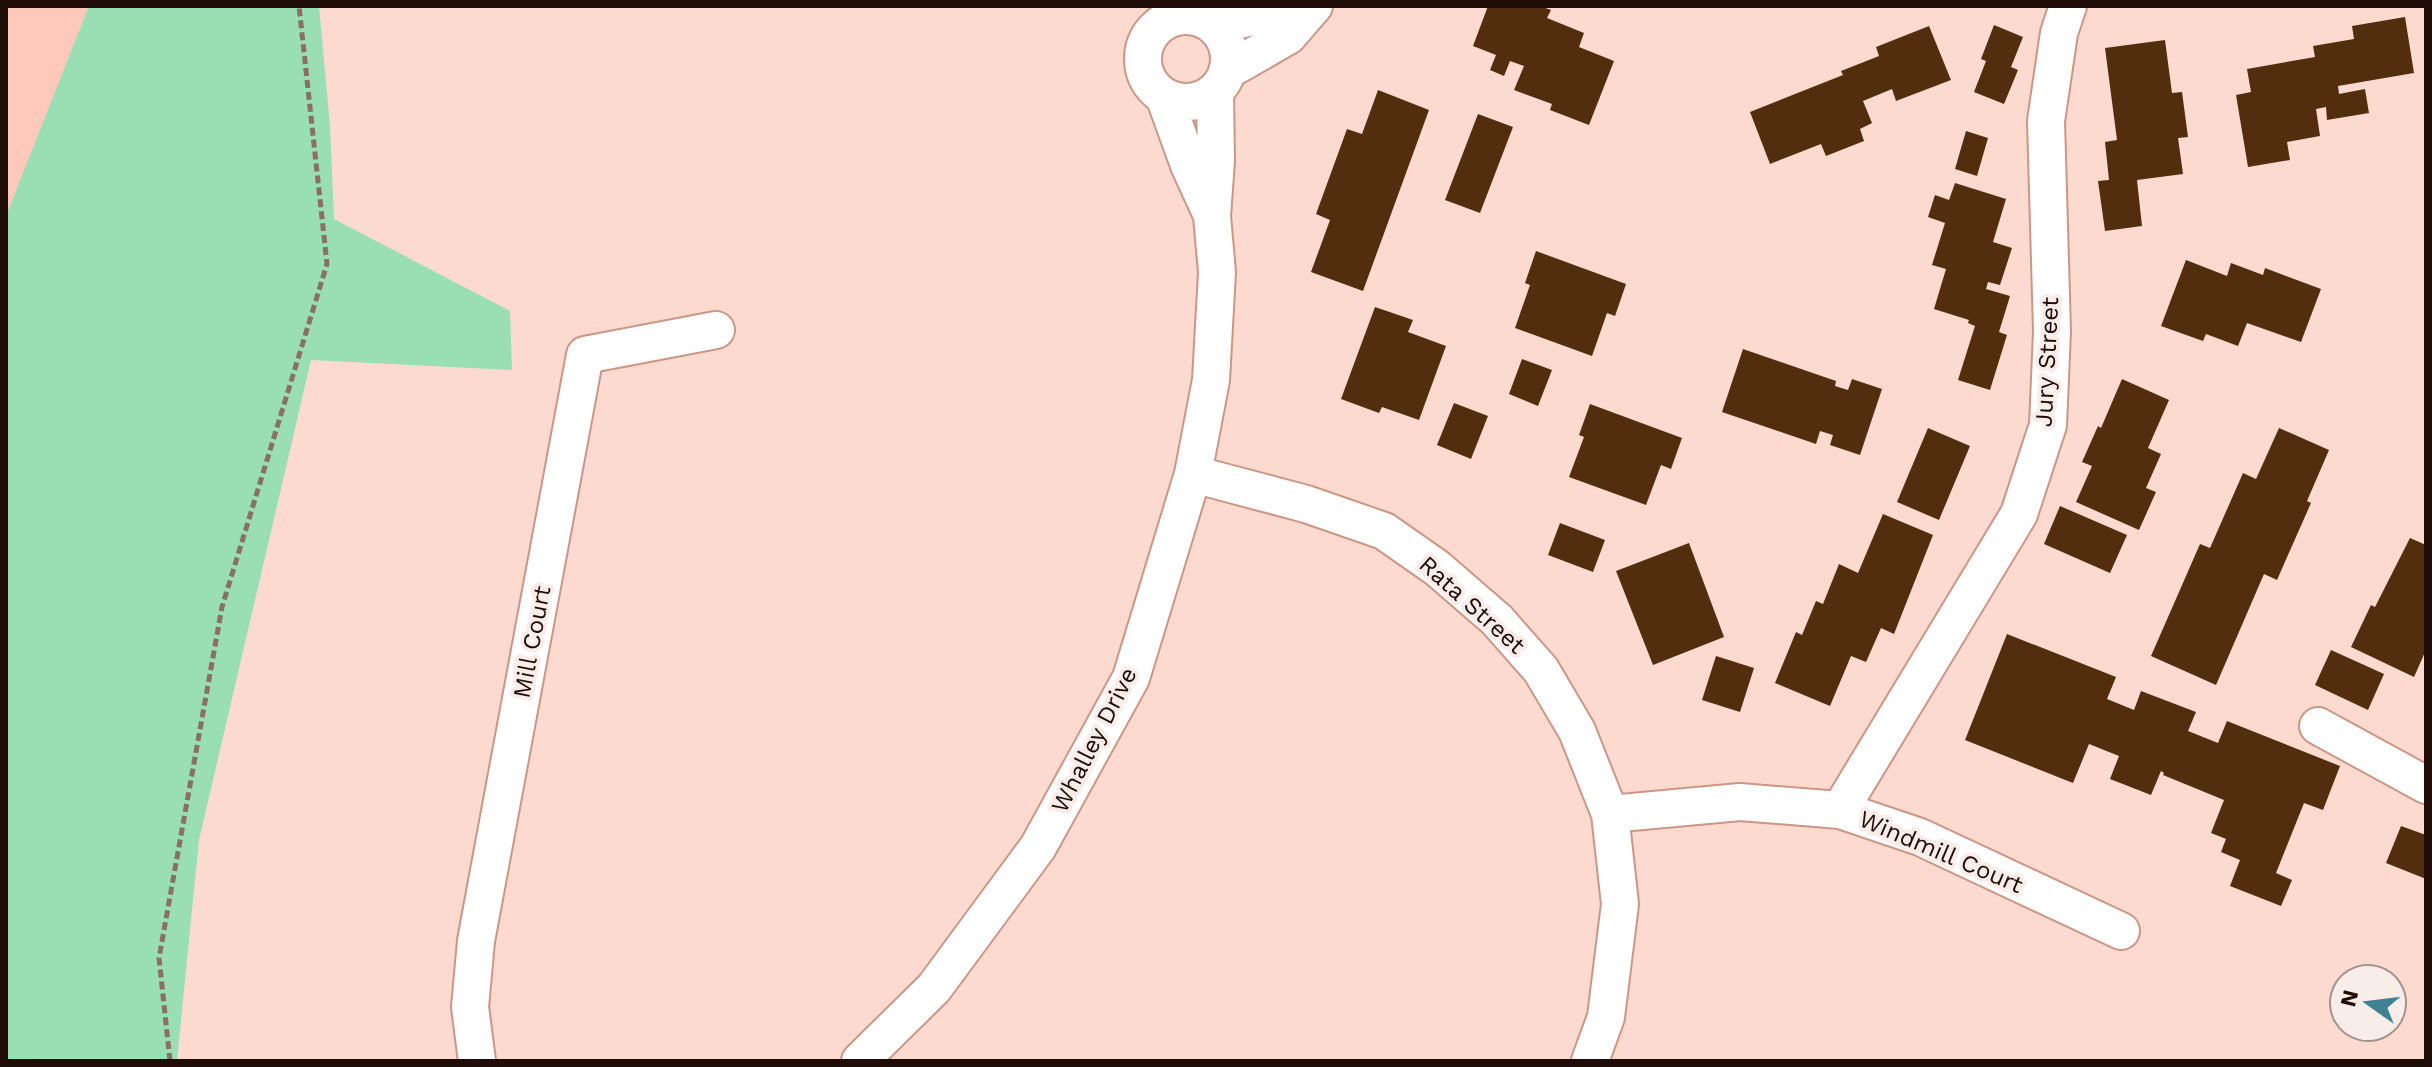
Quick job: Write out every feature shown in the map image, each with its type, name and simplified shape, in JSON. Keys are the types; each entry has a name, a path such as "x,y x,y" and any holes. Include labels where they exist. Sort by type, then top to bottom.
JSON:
{"street":[{"name":"Jury Street","path":"1840,810 2019,514 2048,425 2052,331 2046,121 2059,33 2068,6"},
{"path":"1312,8 1288,36 1221,81 1203,98 1190,102 1177,101 1153,88 1143,62 1147,21 1188,15 1312,8"},
{"path":"1201,16 1228,47 1221,81"},
{"name":"Whalley Drive","path":"860,1061 934,988 1038,847 1131,678 1193,474 1211,380 1217,272 1212,216 1221,81"},
{"name":"Whalley Drive","path":"1164,96 1189,165 1212,216"},
{"name":"Mill Court","path":"477,1061 470,1007 476,941 585,355 716,330"},
{"name":"Rata Street","path":"1193,474 1306,504 1384,531 1437,568 1497,620 1541,670 1577,731 1610,814 1620,904 1606,1017 1590,1061"},
{"path":"2318,726 2426,785"},
{"name":"Windmill Court","path":"1610,814 1740,802 1840,810 1920,837 2121,931"}],"path":[{"path":"170,1061 159,958 222,607 327,264 299,6"}],"shaded area":[{"path":"6,6 89,6 6,220"}],"green space":[{"path":"89,6 319,6 330,126 334,219 510,311 512,370 311,360 199,840 177,1061 6,1061 6,216"}],"building":[{"path":"1488,6 1540,6 1551,10 1547,18 1584,33 1579,47 1614,61 1589,125 1550,110 1552,104 1514,90 1524,66 1510,61 1504,76 1490,70 1496,55 1473,46"},
{"path":"2405,17 2414,73 2338,86 2339,94 2365,89 2369,113 2327,120 2326,107 2316,109 2320,136 2287,142 2290,160 2248,167 2236,95 2251,92 2247,69 2315,57 2313,46 2354,39 2352,26"},
{"path":"1994,25 2023,37 2011,67 2018,70 2004,104 1974,92 1986,61 1981,59"},
{"path":"1929,26 1951,80 1896,101 1892,89 1863,101 1872,123 1860,129 1864,141 1826,156 1821,144 1770,164 1750,112 1843,75 1841,71 1879,56 1876,47"},
{"path":"2165,40 2172,93 2182,92 2188,137 2178,138 2183,174 2137,180 2142,226 2105,231 2098,181 2109,180 2105,142 2117,140 2105,48"},
{"path":"1378,90 1429,110 1363,291 1311,272 1330,220 1316,214 1347,129 1362,134"},
{"path":"1478,114 1513,127 1480,213 1445,200"},
{"path":"1966,131 1988,138 1977,176 1955,169"},
{"path":"1955,183 2006,199 1993,242 2012,248 2000,285 1988,282 1986,289 2010,296 1999,332 2007,335 1990,390 1958,380 1975,326 1968,323 1969,320 1934,309 1946,269 1932,265 1945,223 1928,217 1935,195 1949,200"},
{"path":"1536,251 1626,284 1615,316 1607,313 1592,356 1515,328 1530,285 1525,283"},
{"path":"2186,260 2227,276 2231,263 2263,275 2265,268 2321,289 2301,342 2247,323 2238,346 2206,334 2203,341 2161,326"},
{"path":"1375,307 1413,320 1408,332 1446,346 1419,420 1382,407 1379,413 1341,399"},
{"path":"1743,349 1836,381 1835,386 1848,390 1852,379 1882,389 1860,455 1830,445 1833,435 1820,431 1816,444 1722,412"},
{"path":"1522,359 1552,370 1538,406 1509,394"},
{"path":"2122,379 2169,400 2148,448 2161,454 2146,488 2156,492 2139,530 2076,502 2092,466 2082,462"},
{"path":"1454,403 1488,416 1471,459 1437,445"},
{"path":"1590,404 1682,438 1671,469 1661,465 1646,505 1569,477 1584,437 1579,435"},
{"path":"1928,428 1970,446 1939,520 1897,502"},
{"path":"2279,428 2329,450 2307,501 2311,503 2277,580 2264,574 2216,685 2151,656 2200,544 2210,548 2243,473 2256,479"},
{"path":"2060,506 2127,535 2110,573 2044,544"},
{"path":"1883,514 1933,535 1894,634 1881,628 1866,662 1851,656 1830,706 1775,683 1796,632 1802,635 1816,601 1823,604 1839,564 1858,573"},
{"path":"1560,523 1605,540 1593,572 1548,555"},
{"path":"2410,538 2426,545 2426,650 2414,677 2351,647 2371,605 2375,607"},
{"path":"1689,543 1724,637 1653,665 1616,571"},
{"path":"2007,634 2116,677 2107,699 2134,710 2141,691 2196,712 2188,731 2218,743 2227,721 2340,766 2323,810 2304,803 2276,873 2292,880 2281,906 2230,886 2240,860 2221,852 2226,839 2211,833 2224,800 2163,775 2161,771 2151,795 2110,779 2119,756 2089,744 2073,783 1965,740"},
{"path":"2331,650 2384,674 2368,710 2315,685"},
{"path":"1716,656 1754,668 1740,712 1702,700"},
{"path":"2401,826 2426,835 2426,879 2386,863"}]}
